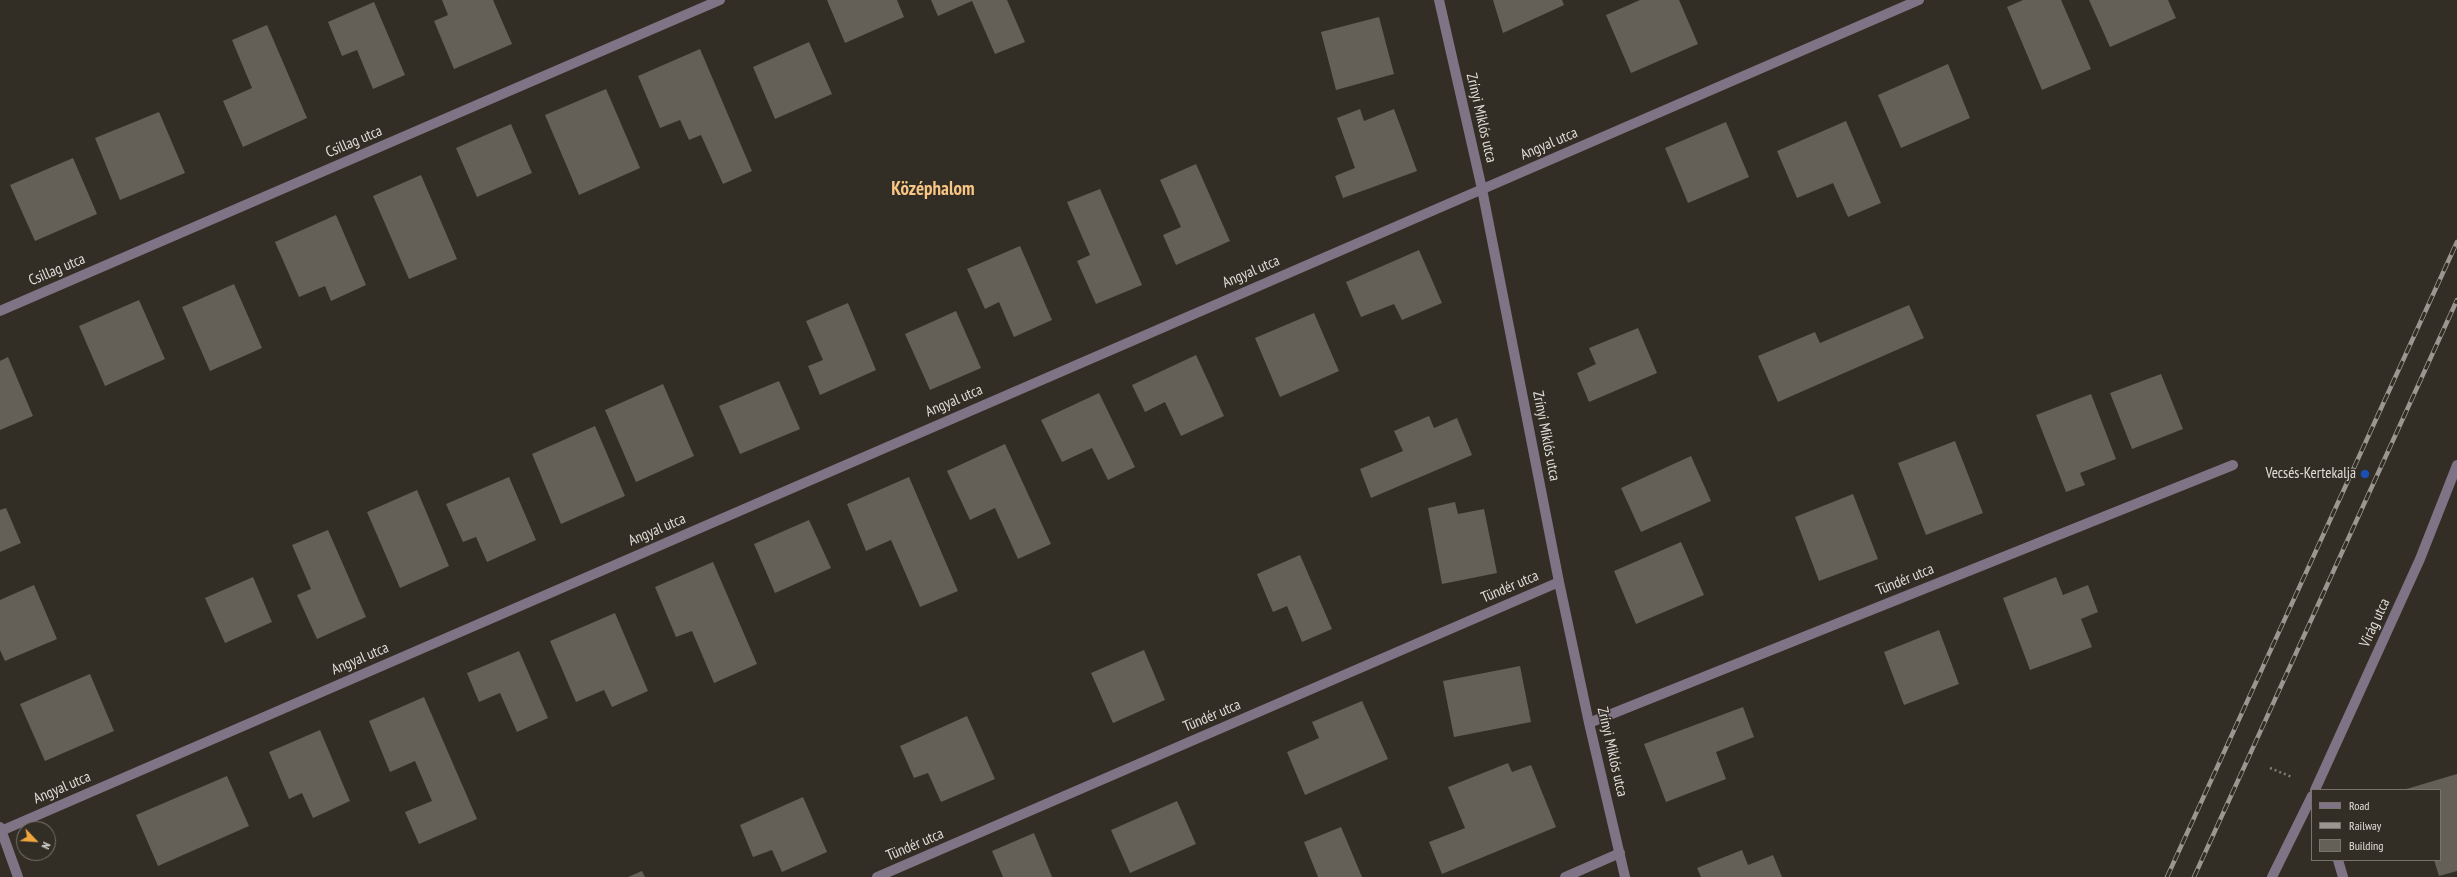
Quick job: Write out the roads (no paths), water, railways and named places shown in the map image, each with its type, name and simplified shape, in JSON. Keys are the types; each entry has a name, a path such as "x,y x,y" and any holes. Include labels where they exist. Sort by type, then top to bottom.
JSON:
{"street":[{"name":"Csillag utca","path":"0,311 720,0"},
{"name":"Zrínyi Miklós utca","path":"1439,0 1482,189 1559,582 1589,723 1626,877"},
{"name":"Angyal utca","path":"1,829 1919,0"},
{"name":"Tündér utca","path":"1589,723 2233,465"},
{"name":"Virág utca","path":"2316,789 2420,559 2457,465"},
{"name":"Tündér utca","path":"878,877 1559,582"},
{"name":"Virág utca","path":"2272,877 2311,799"},
{"path":"1,829 18,877"},
{"path":"1565,877 1620,853"},
{"path":"2338,861 2343,877"}],"railway":[{"path":"2167,877 2457,242"},
{"path":"2194,877 2457,300"}],"place":[{"name":"Vecsés-Kertekalja","path":"2365,474"}],"district":[{"name":"Középhalom","path":"933,190"}]}
